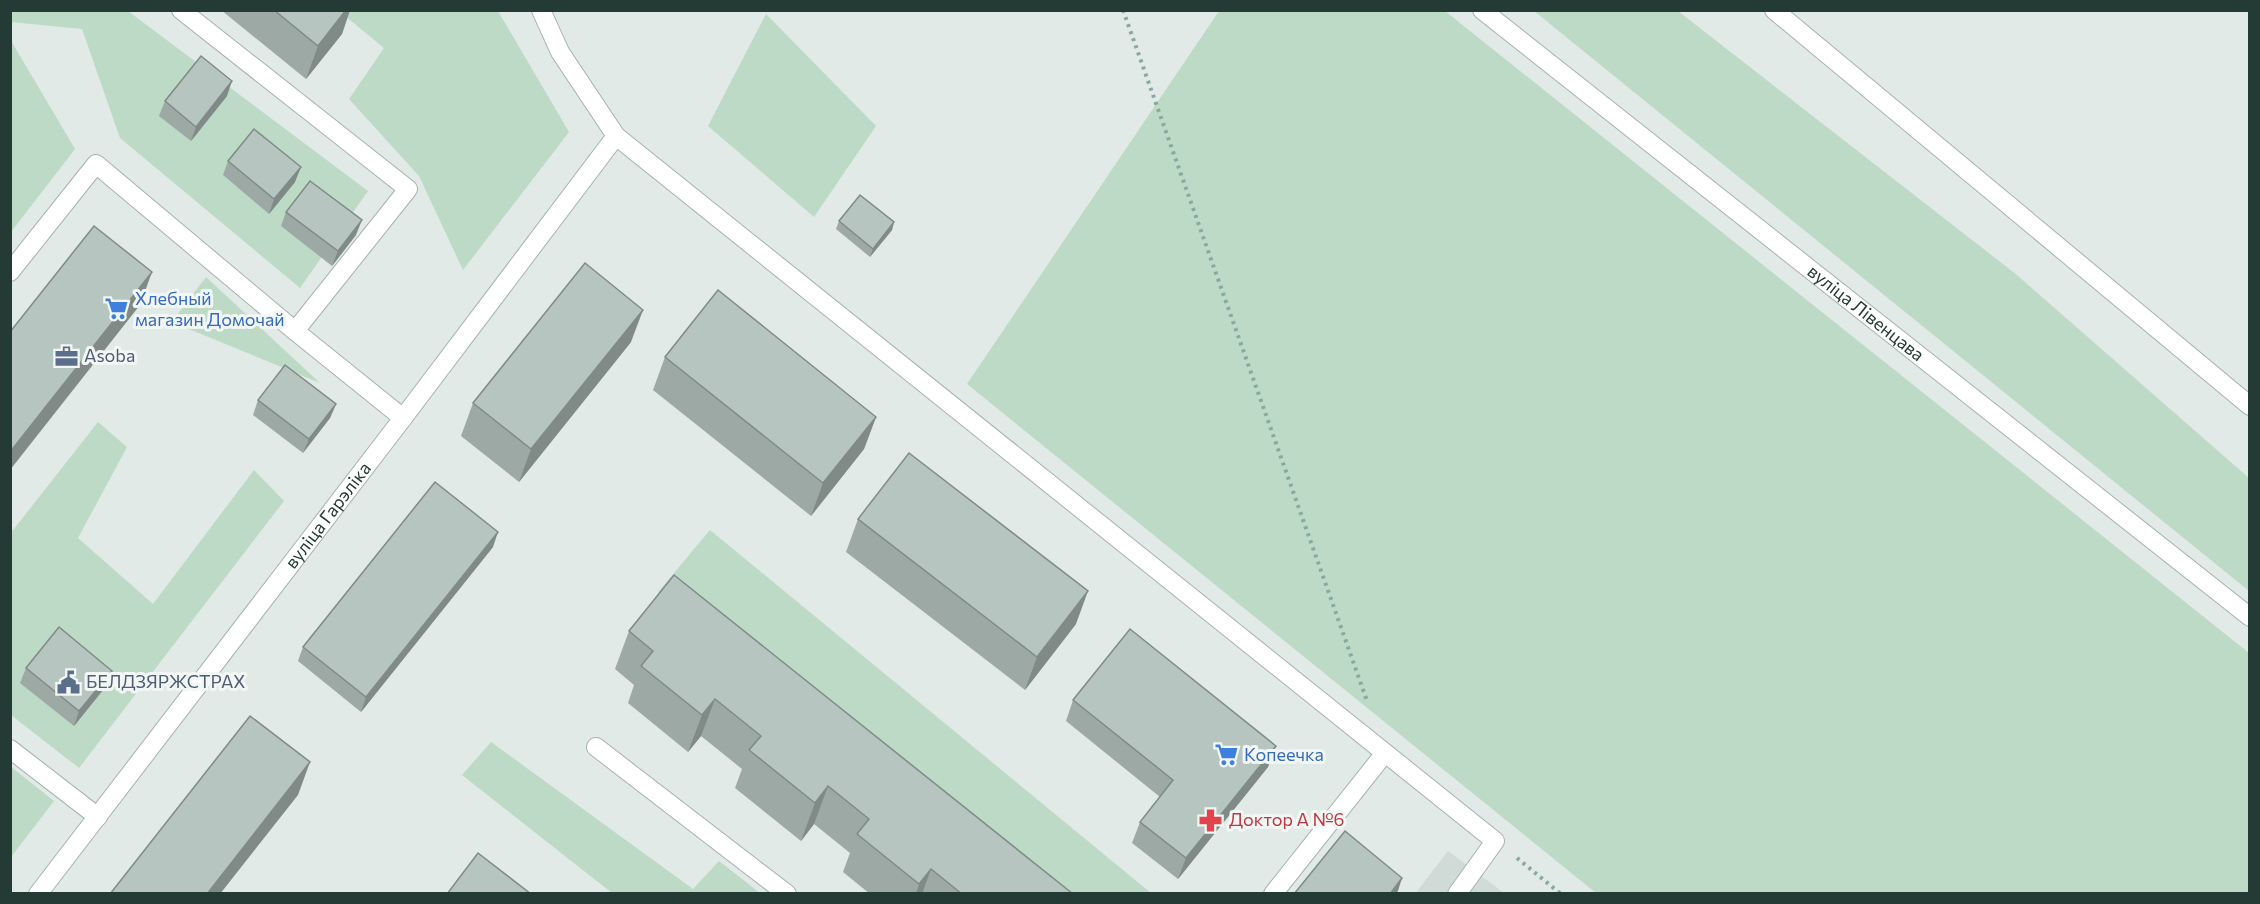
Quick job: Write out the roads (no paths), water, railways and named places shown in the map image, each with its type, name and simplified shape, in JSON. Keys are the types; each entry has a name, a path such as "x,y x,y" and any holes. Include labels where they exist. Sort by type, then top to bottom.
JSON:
{"street":[{"path":"181,10 408,189 296,331"},
{"path":"541,10 560,52 616,136 1495,841 1457,894"},
{"name":"вуліца Лівенцава","path":"1482,10 2250,617"},
{"path":"1774,10 2250,406"},
{"name":"вуліца Гарэліка","path":"38,894 616,136"},
{"path":"10,272 96,164 403,418"},
{"path":"596,747 787,894"},
{"path":"10,749 98,817"},
{"path":"1273,894 1385,753"}],"place":[{"name":"Хлебный магазин Домочай","path":"117,309"},
{"name":"Asoba","path":"66,356"},
{"name":"БЕЛДЗЯРЖСТРАХ","path":"68,682"},
{"name":"Копеечка","path":"1226,755"},
{"name":"Доктор А №6","path":"1211,820"}]}
